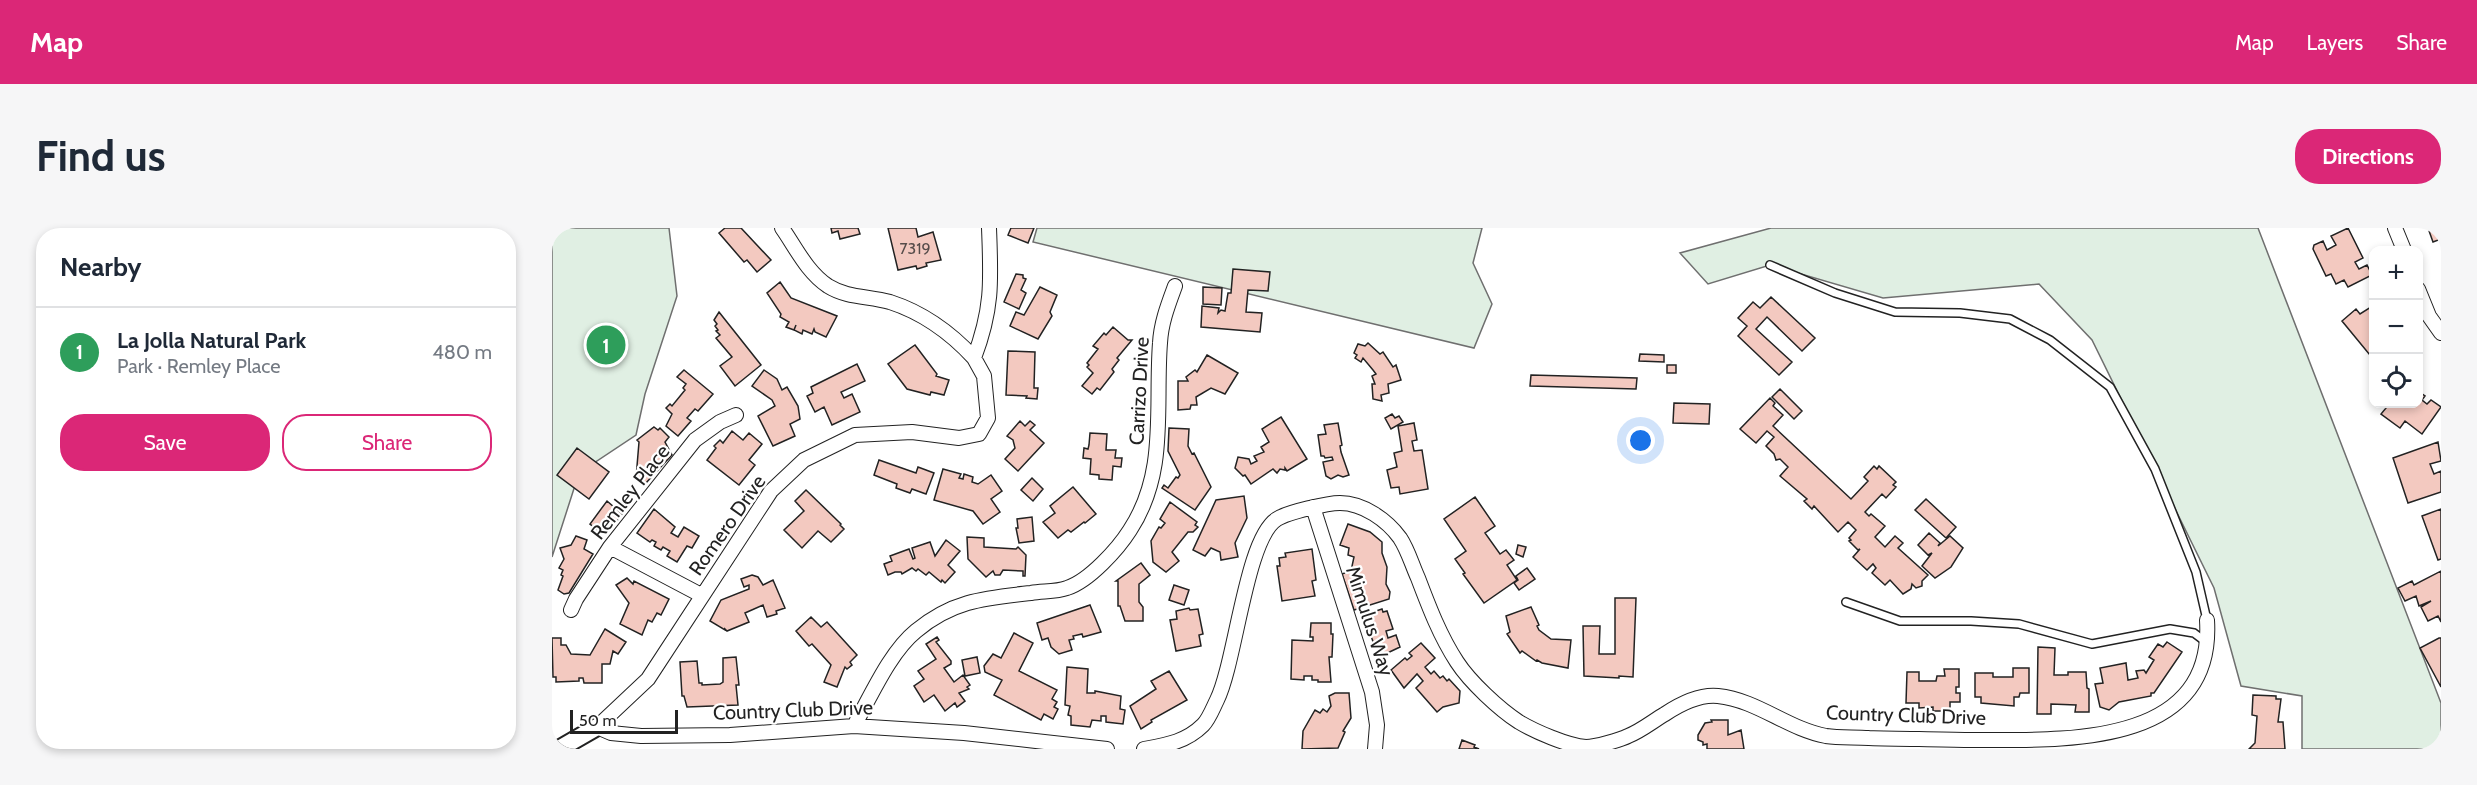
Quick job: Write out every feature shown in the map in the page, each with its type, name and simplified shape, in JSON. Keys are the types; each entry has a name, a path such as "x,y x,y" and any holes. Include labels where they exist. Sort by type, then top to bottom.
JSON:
{"street":[{"path":"782,228 811,271 828,286 846,294 889,302 927,318 956,339 974,358 985,329 992,292 989,228"},
{"path":"2395,228 2402,246"},
{"name":"Carrizo Drive","path":"854,726 899,650 916,631 952,608 977,599 1068,588 1083,580 1107,558 1131,529 1150,487 1159,436 1160,344 1163,320 1175,286"},
{"path":"2423,300 2429,316 2441,333"},
{"name":"Romero Drive","path":"597,727 649,677 771,491 804,460 855,435 912,432 959,438 979,434 988,418 984,376 974,358"},
{"name":"Remley Place","path":"572,610 576,599 610,547 695,440 720,422 736,415"},
{"name":"Country Club Drive","path":"1144,749 1177,743 1205,724 1225,684 1253,561 1262,538 1276,519 1313,507 1341,503 1370,510 1398,536 1438,627 1459,665 1499,707 1521,723 1554,738 1586,747 1628,736 1684,702 1716,695 1744,702 1807,731 1830,736 2074,740 2121,733 2167,713 2195,684 2204,663 2208,643 2207,620"},
{"name":"Mimulus Way","path":"1313,507 1372,692 1377,725 1375,749"},
{"path":"610,547 701,595"},
{"name":"Country Club Drive","path":"597,727 611,733 641,736 730,735 854,726 964,733 1107,749"},
{"path":"559,749 597,727"}],"lane":[{"path":"1770,265 1835,293 1895,312 1960,313 2010,319 2050,340 2110,387 2155,469 2196,572 2207,620"},
{"path":"1846,602 1900,621 2019,624 2092,644 2170,629 2194,633 2208,643"}],"green space":[{"path":"552,228 669,228 677,296 645,394 636,435 579,473 552,557"},
{"path":"1037,228 1482,228 1473,263 1492,304 1474,348 1033,242"},
{"path":"1771,228 2258,228 2441,703 2441,749 2302,749 2302,696 2241,686 2214,588 2092,340 2039,284 1883,298 1770,265 1708,284 1680,253"}],"building":[{"path":"725,228 741,228 771,260 757,272 747,260 744,262 719,233"},
{"path":"831,228 858,228 860,234 840,239 838,231 832,233"},
{"path":"888,228 916,228 918,237 933,232 941,260 926,263 927,266 917,269 916,266 898,270"},
{"path":"1011,228 1034,228 1028,243 1008,235"},
{"path":"2348,228 2363,258 2355,262 2359,269 2367,265 2369,276 2348,287 2344,280 2336,284 2331,274 2326,276 2313,249 2314,245 2323,241 2327,250 2336,245 2331,236"},
{"path":"2428,228 2441,228 2441,239 2433,242"},
{"path":"1233,269 1270,272 1268,291 1248,290 1246,312 1262,313 1260,332 1201,327 1202,306 1219,308 1218,313 1221,310 1225,311 1228,293 1231,293"},
{"path":"1016,274 1023,275 1026,279 1021,290 1026,293 1019,309 1004,302"},
{"path":"780,282 791,298 837,316 826,337 815,332 814,329 812,334 803,330 802,334 786,327 789,322 780,317 781,314 767,293"},
{"path":"1040,287 1057,295 1050,312 1052,316 1038,339 1010,326 1016,312 1024,315"},
{"path":"1203,287 1222,288 1221,305 1203,304"},
{"path":"1771,297 1815,338 1802,351 1767,317 1756,329 1792,362 1779,375 1738,336 1747,326 1738,318 1753,302 1760,308"},
{"path":"2369,308 2369,354 2342,321 2356,309 2360,314"},
{"path":"719,312 761,365 735,386 720,366 732,357 716,338 720,335 716,331 718,330 715,326 717,324 714,320"},
{"path":"1113,327 1128,340 1132,340 1117,358 1119,360 1112,369 1114,372 1100,390 1097,388 1092,394 1082,386 1093,373 1087,367 1089,365 1087,363 1098,349 1093,346 1104,333 1106,335"},
{"path":"1368,343 1380,354 1383,352 1393,367 1396,365 1401,380 1388,384 1389,393 1381,395 1382,401 1373,399 1372,384 1375,384 1372,376 1376,374 1363,358 1361,362 1355,358 1357,355 1354,353 1358,344 1365,346"},
{"path":"915,345 937,374 936,376 949,380 944,395 931,392 930,395 907,389 888,364"},
{"path":"1008,351 1035,352 1034,388 1038,388 1037,399 1006,395"},
{"path":"1640,354 1664,355 1664,362 1639,361"},
{"path":"1207,355 1238,373 1225,394 1211,388 1196,397 1197,405 1191,405 1190,409 1178,410 1178,381 1188,381 1186,377 1195,370 1197,372"},
{"path":"857,364 865,381 841,392 844,398 852,394 860,412 832,425 824,407 815,412 807,396 813,393 811,387"},
{"path":"1667,365 1676,365 1676,373 1667,373"},
{"path":"684,370 713,394 698,411 695,409 687,418 691,421 678,436 666,426 672,414 666,408 670,404 672,406 685,390 683,388 686,384 677,377"},
{"path":"764,370 777,379 782,390 787,387 798,406 800,419 790,424 795,436 773,446 758,416 775,406 772,400 752,386"},
{"path":"1531,375 1637,378 1636,389 1530,386"},
{"path":"1780,389 1802,411 1794,419 1772,397"},
{"path":"1770,398 1775,403 1773,406 1783,415 1773,426 1851,499 1868,481 1864,477 1874,466 1877,469 1879,466 1896,482 1893,485 1896,487 1886,498 1882,494 1865,512 1869,516 1871,514 1885,526 1875,537 1885,547 1895,536 1903,543 1898,548 1928,575 1922,581 1922,586 1916,588 1912,584 1911,589 1903,594 1890,580 1885,585 1872,573 1876,568 1873,564 1867,570 1853,557 1860,549 1858,550 1849,541 1851,540 1849,538 1856,530 1848,522 1838,532 1814,506 1812,509 1804,501 1807,499 1780,476 1788,467 1780,459 1776,460 1774,454 1766,446 1774,437 1767,431 1756,443 1740,429"},
{"path":"2431,400 2441,407 2422,434 2405,421 2400,428 2381,414 2386,408 2423,408 2423,401 2427,404"},
{"path":"1674,403 1710,404 1709,424 1673,423"},
{"path":"1392,414 1395,418 1399,416 1403,422 1391,429 1385,418"},
{"path":"1281,417 1307,459 1287,471 1285,468 1285,470 1280,469 1277,473 1273,469 1251,484 1245,475 1243,476 1235,468 1238,457 1249,459 1251,464 1257,461 1254,456 1264,452 1261,447 1269,442 1262,429"},
{"path":"1020,421 1025,426 1030,421 1035,425 1030,430 1044,443 1018,471 1005,459 1015,448 1013,440 1007,436"},
{"path":"1338,423 1341,452 1349,475 1343,477 1338,475 1331,479 1326,476 1323,462 1333,460 1332,457 1321,456 1318,435 1326,434 1324,425"},
{"path":"1414,423 1417,440 1412,441 1414,451 1422,450 1428,489 1400,494 1399,487 1391,488 1387,470 1397,467 1394,453 1402,451 1398,426"},
{"path":"654,427 658,430 660,428 669,437 665,442 672,455 645,484 636,478 639,442 637,440"},
{"path":"1169,428 1189,429 1188,446 1192,454 1194,453 1211,487 1195,510 1162,488 1164,485 1168,488 1180,475 1168,451"},
{"path":"732,431 743,440 749,433 762,444 749,460 755,465 739,485 707,460 716,448 714,446 720,440 723,443"},
{"path":"1090,433 1107,434 1106,450 1116,450 1115,458 1122,458 1121,467 1113,466 1112,480 1099,479 1099,475 1090,474 1091,459 1083,458 1084,448 1088,449"},
{"path":"2438,442 2441,461 2430,464 2434,474 2441,471 2441,492 2408,503 2393,458"},
{"path":"577,448 609,472 589,499 557,475"},
{"path":"879,460 916,473 918,467 934,473 926,494 912,489 910,493 896,488 897,484 874,475"},
{"path":"943,469 961,474 959,478 963,479 964,474 973,477 972,482 978,484 991,475 1002,491 991,499 1000,512 983,524 973,511 934,500"},
{"path":"1032,478 1043,489 1033,501 1021,490"},
{"path":"1073,487 1096,514 1071,532 1068,530 1058,538 1043,522 1055,513 1050,506"},
{"path":"806,490 844,529 831,542 818,531 802,548 784,530 804,511 795,501"},
{"path":"1244,496 1247,518 1235,543 1238,557 1221,560 1220,552 1211,548 1205,556 1193,550 1216,500"},
{"path":"1475,497 1495,526 1485,533 1500,554 1506,550 1514,560 1507,565 1517,580 1484,603 1455,559 1466,551 1444,519"},
{"path":"1926,499 1956,527 1946,538 1915,510"},
{"path":"607,501 622,514 609,531 606,528 601,533 590,524"},
{"path":"1170,502 1197,522 1195,525 1198,527 1193,532 1188,532 1172,552 1179,561 1166,572 1153,562 1151,541 1159,527 1161,528 1165,523 1160,519"},
{"path":"654,509 675,527 671,533 678,537 684,527 699,536 692,548 687,546 677,562 667,556 670,551 663,547 661,550 654,546 656,542 652,540 650,542 637,533"},
{"path":"2441,509 2441,559 2438,560 2422,516"},
{"path":"1032,517 1034,541 1019,543 1017,519"},
{"path":"1348,524 1370,532 1382,542 1382,553 1387,567 1386,584 1390,592 1389,599 1354,610 1342,574 1351,571 1354,557 1348,555 1349,548 1340,545"},
{"path":"1929,533 1940,543 1938,546 1950,536 1963,548 1951,567 1935,578 1922,566 1932,553 1928,555 1918,545"},
{"path":"576,536 587,540 584,549 593,554 569,593 564,594 558,590 563,576 561,575 563,570 559,568 564,559 560,548 571,545"},
{"path":"967,537 984,538 984,547 1016,549 1018,547 1026,555 1025,576 1023,576 1023,571 1003,570 1000,575 995,575 993,571 986,577 968,559"},
{"path":"946,540 960,551 948,565 955,572 945,583 929,572 926,575 912,568 902,574 895,572 888,575 884,564 892,561 890,556 909,549 913,559 915,558 912,548 930,542 935,556"},
{"path":"1518,545 1526,547 1523,557 1516,554"},
{"path":"1312,549 1316,580 1312,581 1315,596 1282,601 1277,566 1280,566 1279,558 1286,557 1285,553"},
{"path":"1141,563 1150,575 1139,584 1139,602 1143,607 1143,621 1125,621 1120,606 1118,606 1118,581 1116,581"},
{"path":"1527,568 1535,579 1519,590 1514,583 1518,580 1516,576"},
{"path":"2441,571 2441,622 2438,616 2428,621 2421,607 2431,601 2419,606 2416,596 2405,601 2398,588 2412,581 2414,585"},
{"path":"752,575 758,577 763,585 773,580 785,608 767,617 763,605 745,613 749,622 727,631 710,621 721,600 749,589 749,585 744,587 741,579"},
{"path":"627,578 633,584 634,581 669,599 661,615 657,613 652,622 648,620 642,635 620,624 629,603 616,585"},
{"path":"1174,585 1189,590 1184,605 1169,600"},
{"path":"1615,598 1636,598 1633,677 1584,676 1583,626 1600,626 1599,654 1615,654"},
{"path":"1090,605 1101,632 1083,637 1082,634 1073,636 1074,639 1069,640 1072,650 1059,654 1051,647 1048,638 1042,640 1037,623"},
{"path":"1531,607 1539,630 1551,639 1571,640 1568,668 1542,663 1522,651 1520,653 1507,634 1510,632 1506,616"},
{"path":"1189,608 1190,610 1198,609 1203,634 1199,635 1201,646 1176,651 1170,620 1177,619 1176,611"},
{"path":"1382,609 1383,612 1387,611 1393,629 1386,631 1388,638 1396,635 1400,647 1379,657 1364,615"},
{"path":"811,617 821,627 827,622 857,655 850,662 852,665 847,669 845,667 837,687 824,682 831,665 812,644 809,646 796,631"},
{"path":"1311,623 1331,623 1332,657 1329,657 1331,682 1318,682 1318,680 1312,680 1312,676 1304,676 1304,680 1291,679 1292,640 1313,641 1313,637 1310,637"},
{"path":"605,629 626,642 618,654 613,651 610,664 602,664 602,683 584,683 583,678 579,678 579,681 556,682 556,677 553,677 552,638 561,638 561,645 566,645 571,654 590,655"},
{"path":"1014,633 1033,643 1019,671 1057,690 1052,699 1057,702 1054,707 1058,709 1053,719 1044,714 1041,720 994,695 1002,680 985,672 984,666 993,654 1001,658"},
{"path":"937,637 939,640 936,642 951,661 951,664 944,668 954,682 963,675 970,685 967,687 969,689 959,693 965,701 957,707 955,703 945,711 934,695 924,702 914,686 924,679 918,671 936,659 926,644"},
{"path":"2441,638 2441,687 2420,648"},
{"path":"2167,642 2182,652 2151,696 2119,702 2109,710 2100,707 2095,684 2103,683 2100,668 2126,663 2128,680 2138,678 2136,671 2144,670 2146,673 2154,660 2149,657 2158,644 2163,647"},
{"path":"1421,643 1435,658 1425,667 1431,674 1434,671 1440,678 1443,676 1447,681 1449,679 1460,691 1459,703 1443,707 1437,712 1416,688 1423,681 1417,674 1404,688 1391,670 1405,658 1407,660 1412,656 1409,653"},
{"path":"2038,647 2055,648 2054,675 2086,672 2089,712 2075,712 2076,705 2051,704 2051,714 2037,714"},
{"path":"736,657 739,685 736,685 738,705 687,707 684,696 682,696 680,662 697,661 699,683 702,685 720,684 723,682 723,658"},
{"path":"977,657 980,673 965,676 962,660"},
{"path":"1067,667 1088,669 1087,693 1095,693 1095,691 1121,696 1120,709 1125,710 1123,724 1106,722 1106,716 1101,716 1101,721 1092,720 1090,727 1071,725 1071,716 1068,715 1070,706 1065,705"},
{"path":"2013,668 2029,668 2029,693 2020,693 2019,697 2014,697 2014,706 1981,703 1981,697 1975,697 1975,673 1993,673 1993,677 2013,677"},
{"path":"1944,669 1959,669 1959,687 1956,687 1956,693 1960,693 1960,702 1950,702 1950,711 1933,711 1933,707 1919,708 1919,703 1906,703 1907,672 1919,672 1919,681 1936,681 1937,676 1945,676"},
{"path":"1169,671 1187,700 1151,720 1152,722 1141,729 1130,706 1156,689 1151,681"},
{"path":"1335,693 1349,693 1351,718 1343,731 1345,732 1338,748 1302,749 1303,731 1315,710 1320,713 1323,709 1327,712 1331,706 1329,696"},
{"path":"2253,695 2276,696 2276,699 2281,699 2278,722 2283,722 2285,749 2249,749 2255,743 2257,716 2252,715"},
{"path":"1711,720 1728,720 1728,735 1741,730 1744,749 1707,749 1707,744 1703,745 1703,742 1698,740 1698,735 1705,723 1712,722"},
{"path":"1462,740 1475,745 1474,747 1479,749 1459,749"}],"place":[{"name":"La Jolla Natural Park","path":"606,345"}]}
